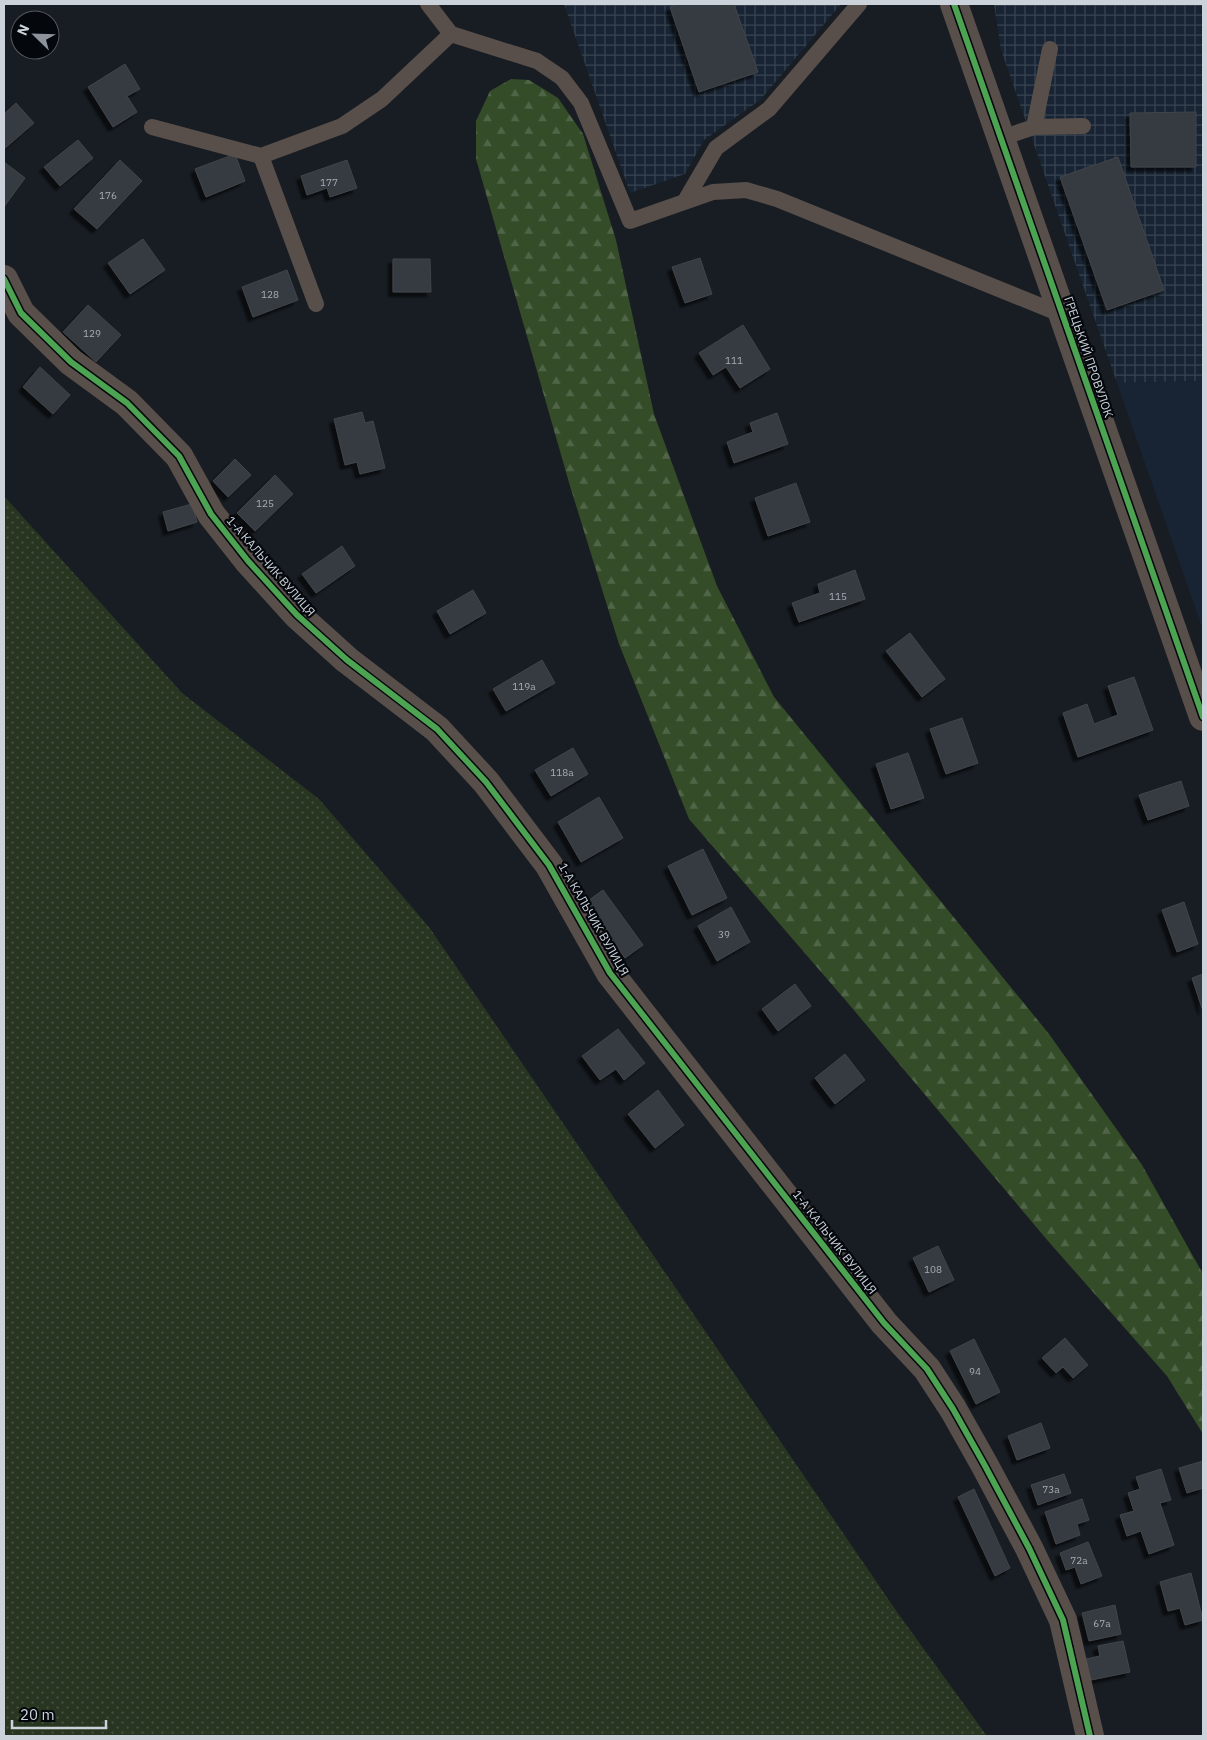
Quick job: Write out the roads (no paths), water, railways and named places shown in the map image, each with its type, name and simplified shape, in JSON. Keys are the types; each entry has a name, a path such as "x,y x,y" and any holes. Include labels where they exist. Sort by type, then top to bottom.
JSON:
{"street":[{"name":"ГРЕЦЬКИЙ ПРОВУЛОК","path":"954,4 1203,717"},
{"name":"1-А КАЛЬЧИК ВУЛИЦЯ","path":"4,279 21,312 71,362 127,403 179,456 211,514 248,561 297,615 347,660 437,729 486,782 550,865 610,973 884,1323 927,1369 953,1409 984,1464 1029,1548 1062,1620 1090,1736"}],"lane":[{"path":"428,4 451,34 537,61 562,78 581,103 630,221 714,192 746,190 777,199 1063,315"},
{"path":"685,202 716,148 769,109 859,4"},
{"path":"152,127 261,156 342,126 382,99 451,34"},
{"path":"1034,126 1050,49"},
{"path":"1001,138 1034,126 1083,126"},
{"path":"261,156 316,304"}]}
